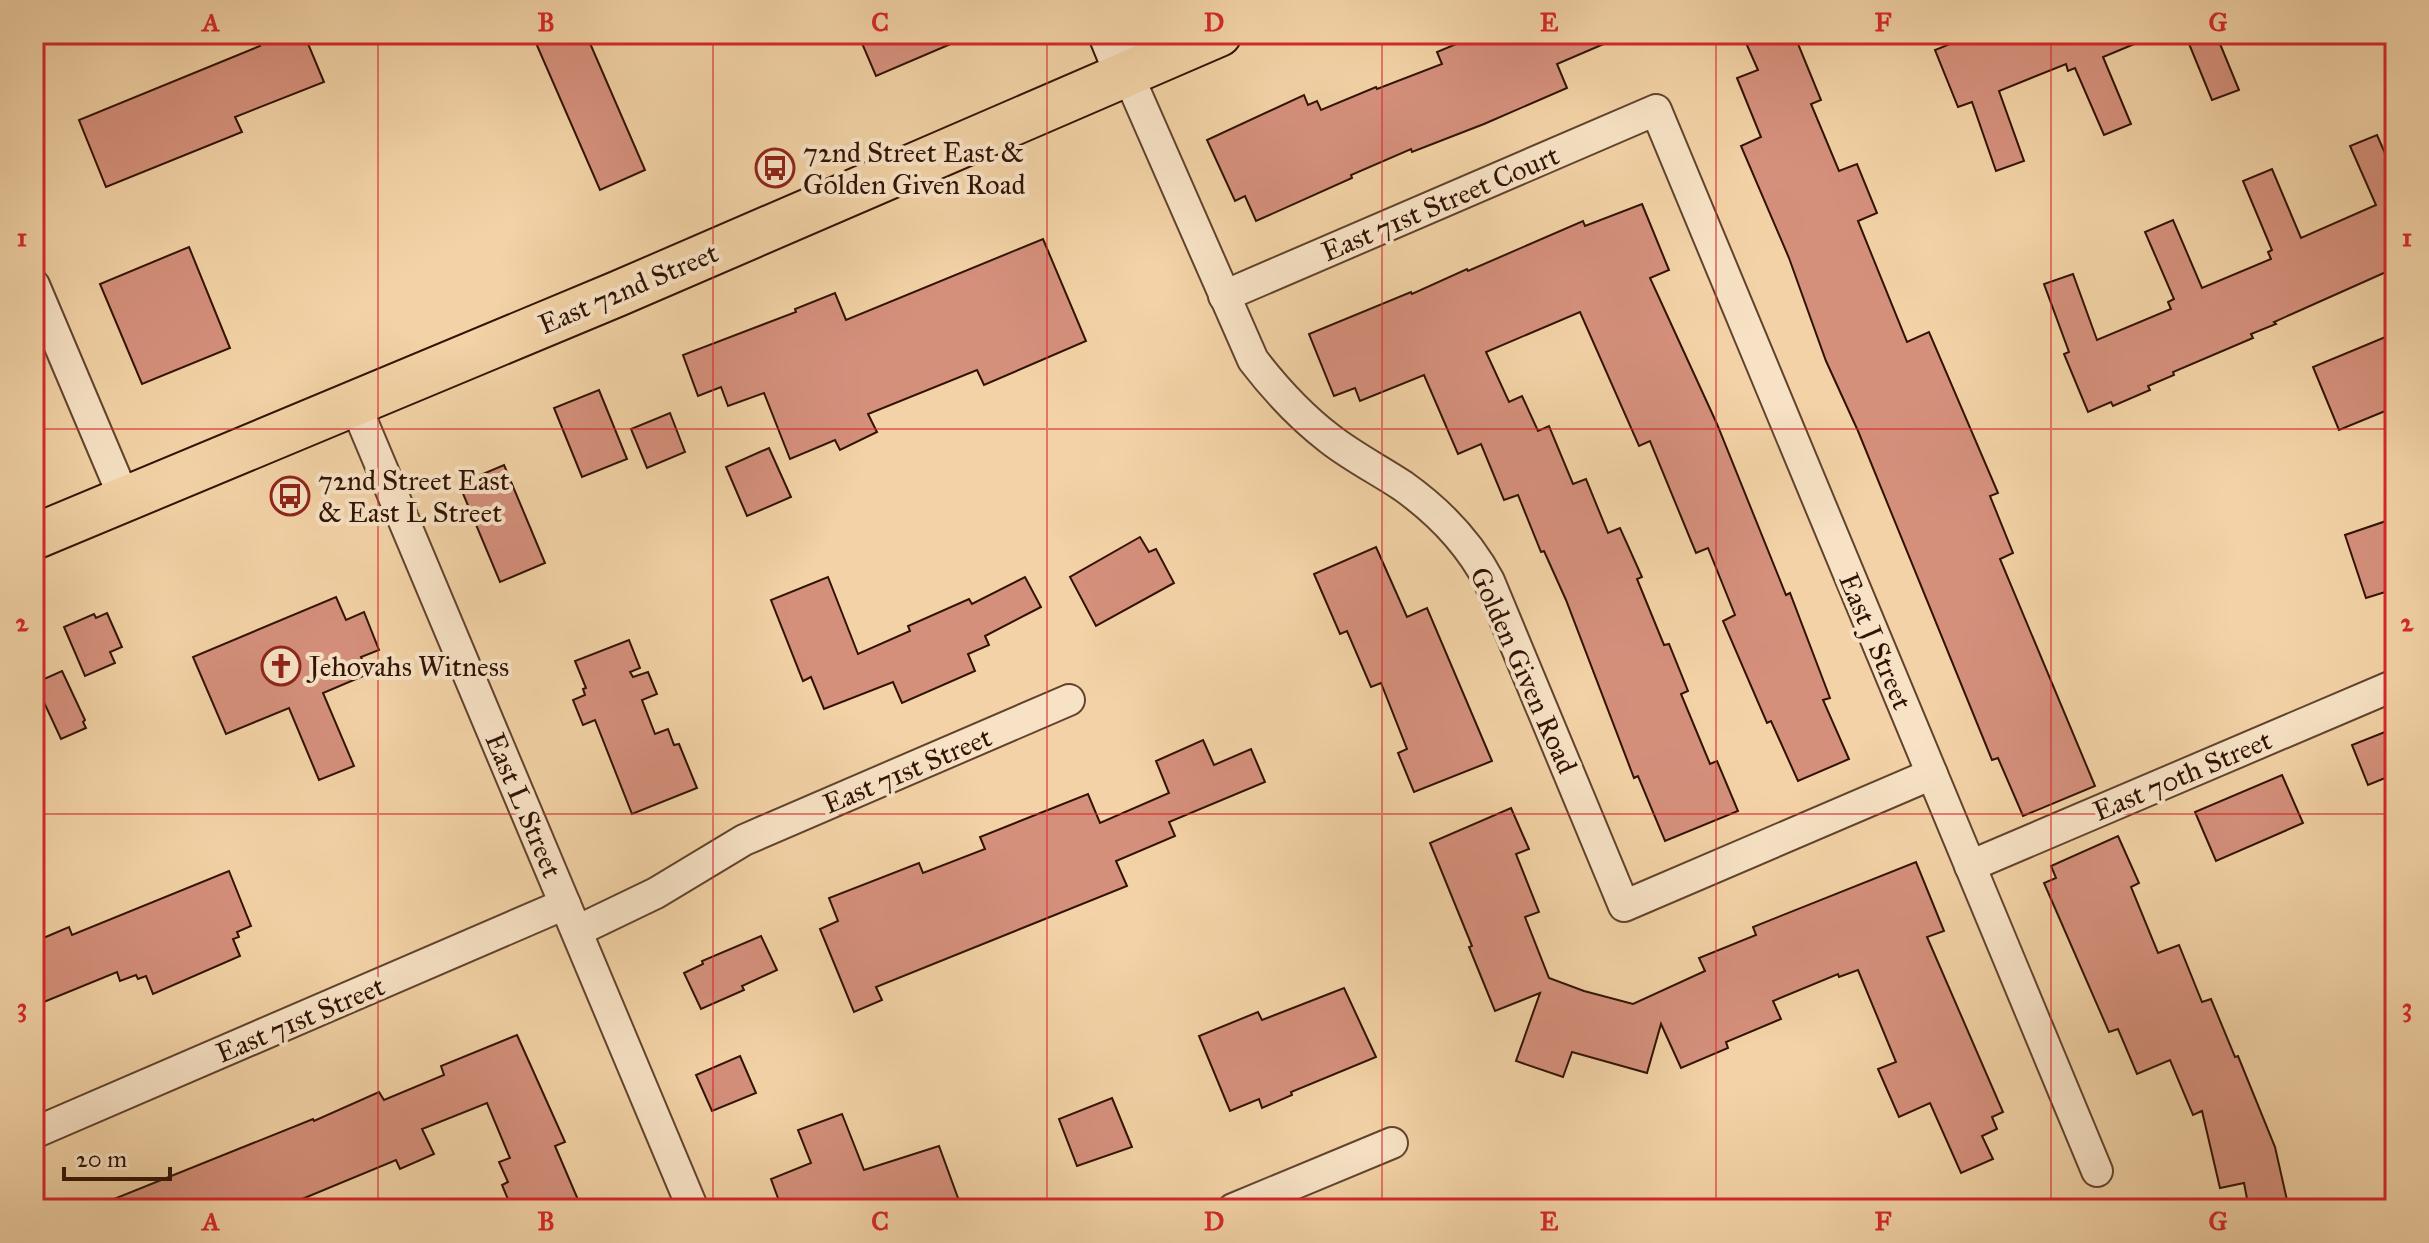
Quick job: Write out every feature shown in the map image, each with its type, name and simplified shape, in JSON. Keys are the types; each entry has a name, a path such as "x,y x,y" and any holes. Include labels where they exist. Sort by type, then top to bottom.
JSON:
{"main road":[{"name":"East 72nd Street","path":"34,537 640,284 1119,53 1219,34"}],"street":[{"name":"Golden Given Road","path":"1119,53 1253,360 1278,393 1333,441 1433,510 1479,563 1624,906 1932,774"},
{"name":"East 71st Street Court","path":"1224,296 1656,110"},
{"name":"East J Street","path":"1656,110 2097,1171"},
{"path":"34,285 125,500"},
{"name":"East L Street","path":"354,402 693,1209"},
{"name":"East 70th Street","path":"1970,866 2395,685"},
{"name":"East 71st Street","path":"34,1133 571,918 656,893 744,840 1069,700"},
{"path":"1233,1209 1392,1143"}],"building":[{"path":"274,34 304,34 324,82 235,117 242,132 106,187 79,120 260,46 258,41"},
{"path":"532,34 586,34 645,170 600,190"},
{"path":"877,34 974,34 876,76 861,41"},
{"path":"1480,34 1627,34 1557,64 1567,88 1484,124 1412,152 1411,149 1256,221 1245,196 1235,201 1207,140 1304,95 1308,105 1317,101 1321,110 1442,64 1437,52"},
{"path":"1742,34 1794,34 1821,100 1811,104 1839,171 1857,164 1877,213 1858,221 1907,342 1929,332 1998,493 1990,496 2013,553 2000,559 2095,786 2023,816 1998,758 1992,760 1858,431 1826,361 1789,258 1741,146 1761,137 1737,78 1758,70"},
{"path":"1958,34 2156,35 2103,57 2131,124 2104,135 2075,68 2068,71 2066,64 1999,91 2024,161 1996,171 1972,102 1958,107 1935,50 1960,40"},
{"path":"2185,34 2216,34 2239,90 2212,100"},
{"path":"2377,135 2395,176 2395,268 2274,322 2276,324 2251,334 2253,338 2173,372 2174,375 2148,386 2150,390 2113,406 2111,402 2088,412 2064,354 2069,352 2044,284 2073,274 2097,340 2171,309 2168,302 2174,299 2145,232 2173,220 2202,288 2271,259 2268,252 2272,250 2243,181 2272,169 2301,238 2376,205 2350,146"},
{"path":"1642,204 1669,270 1650,278 1717,424 1786,595 1790,593 1830,698 1823,700 1849,759 1798,781 1771,721 1767,723 1723,621 1735,615 1708,548 1696,553 1650,441 1639,446 1580,312 1486,352 1509,402 1522,396 1538,431 1549,426 1573,484 1586,479 1608,533 1620,528 1642,577 1637,579 1664,645 1669,644 1688,691 1681,694 1710,764 1717,761 1738,811 1665,841 1638,776 1634,778 1566,600 1544,551 1541,552 1518,495 1504,500 1481,444 1458,454 1424,375 1360,401 1355,388 1334,396 1309,334 1583,221 1585,226"},
{"path":"1043,239 1086,341 984,385 977,370 868,414 877,432 840,450 835,440 790,459 764,393 728,406 721,387 698,396 683,355 796,312 795,309 835,293 846,320"},
{"path":"189,247 230,348 142,384 100,284"},
{"path":"2395,333 2395,407 2339,430 2313,367"},
{"path":"599,390 627,459 582,477 554,408"},
{"path":"670,413 685,452 647,468 631,429"},
{"path":"769,448 791,497 747,516 726,467"},
{"path":"504,465 545,563 500,582 459,484"},
{"path":"2395,518 2395,589 2366,598 2345,535"},
{"path":"1140,537 1149,552 1156,549 1174,583 1096,626 1070,577"},
{"path":"1376,547 1407,617 1427,608 1492,761 1414,792 1398,753 1407,749 1381,683 1371,687 1347,631 1340,634 1314,574"},
{"path":"828,577 858,654 910,631 908,626 969,599 972,604 1025,577 1041,607 985,636 989,645 968,654 975,671 902,703 893,682 824,709 811,677 803,681 771,600"},
{"name":"Jehovahs Witness","path":"336,597 346,620 364,612 379,650 361,657 368,674 323,693 354,766 319,780 289,708 226,734 193,657"},
{"path":"107,613 122,647 110,652 115,663 85,676 64,627 94,614 96,618"},
{"path":"629,640 640,668 630,672 633,677 648,672 657,694 642,700 655,734 668,729 674,745 679,744 697,788 632,814 595,720 583,725 573,700 585,695 583,689 586,688 575,661"},
{"path":"62,671 86,728 61,739 35,683"},
{"path":"2395,728 2395,774 2368,785 2352,745"},
{"path":"1203,740 1214,765 1251,749 1265,782 1169,822 1175,836 1116,861 1127,886 876,987 882,1000 854,1012 820,929 838,921 829,898 919,863 923,873 985,849 980,837 1088,794 1100,823 1169,793 1156,761"},
{"path":"2282,775 2303,823 2216,861 2195,812"},
{"path":"1511,808 1529,849 1516,854 1539,912 1525,917 1549,978 1633,1004 1705,971 1699,958 1756,935 1753,927 1916,862 1944,931 1927,937 2003,1112 1992,1117 1997,1129 1982,1136 1993,1159 1961,1173 1930,1103 1899,1117 1878,1069 1896,1062 1858,970 1839,977 1838,974 1773,1001 1781,1019 1726,1042 1728,1048 1681,1068 1661,1024 1647,1073 1572,1052 1563,1077 1516,1061 1540,993 1495,1011 1430,843"},
{"path":"2118,836 2139,883 2131,887 2158,953 2179,945 2202,1002 2211,999 2235,1057 2238,1056 2275,1147 2289,1209 2249,1209 2244,1183 2220,1188 2202,1111 2193,1115 2170,1060 2137,1074 2118,1029 2109,1032 2044,883 2056,878 2051,866"},
{"path":"229,871 251,926 237,932 239,937 233,939 240,956 153,994 146,976 138,979 136,975 120,981 117,972 34,1006 34,942 69,927 72,935"},
{"path":"761,936 777,970 742,986 744,990 701,1009 684,973 703,964 702,961"},
{"path":"1344,988 1376,1057 1291,1092 1292,1095 1262,1108 1259,1099 1230,1111 1199,1036 1258,1012 1262,1020"},
{"path":"517,1035 565,1142 555,1146 582,1209 512,1209 502,1185 508,1182 499,1162 510,1158 487,1103 422,1129 434,1154 400,1169 396,1160 278,1209 94,1207 314,1121 379,1092 384,1100 444,1075 441,1066"},
{"path":"740,1056 756,1093 712,1111 696,1075"},
{"path":"1112,1098 1132,1147 1077,1166 1059,1119"},
{"path":"842,1114 864,1170 939,1146 962,1209 782,1209 771,1179 811,1163 798,1130"}],"place":[{"name":"72nd Street East & Golden Given Road","path":"775,168"},
{"name":"72nd Street East & East L Street","path":"290,496"},
{"name":"Jehovahs Witness","path":"281,666"}]}
